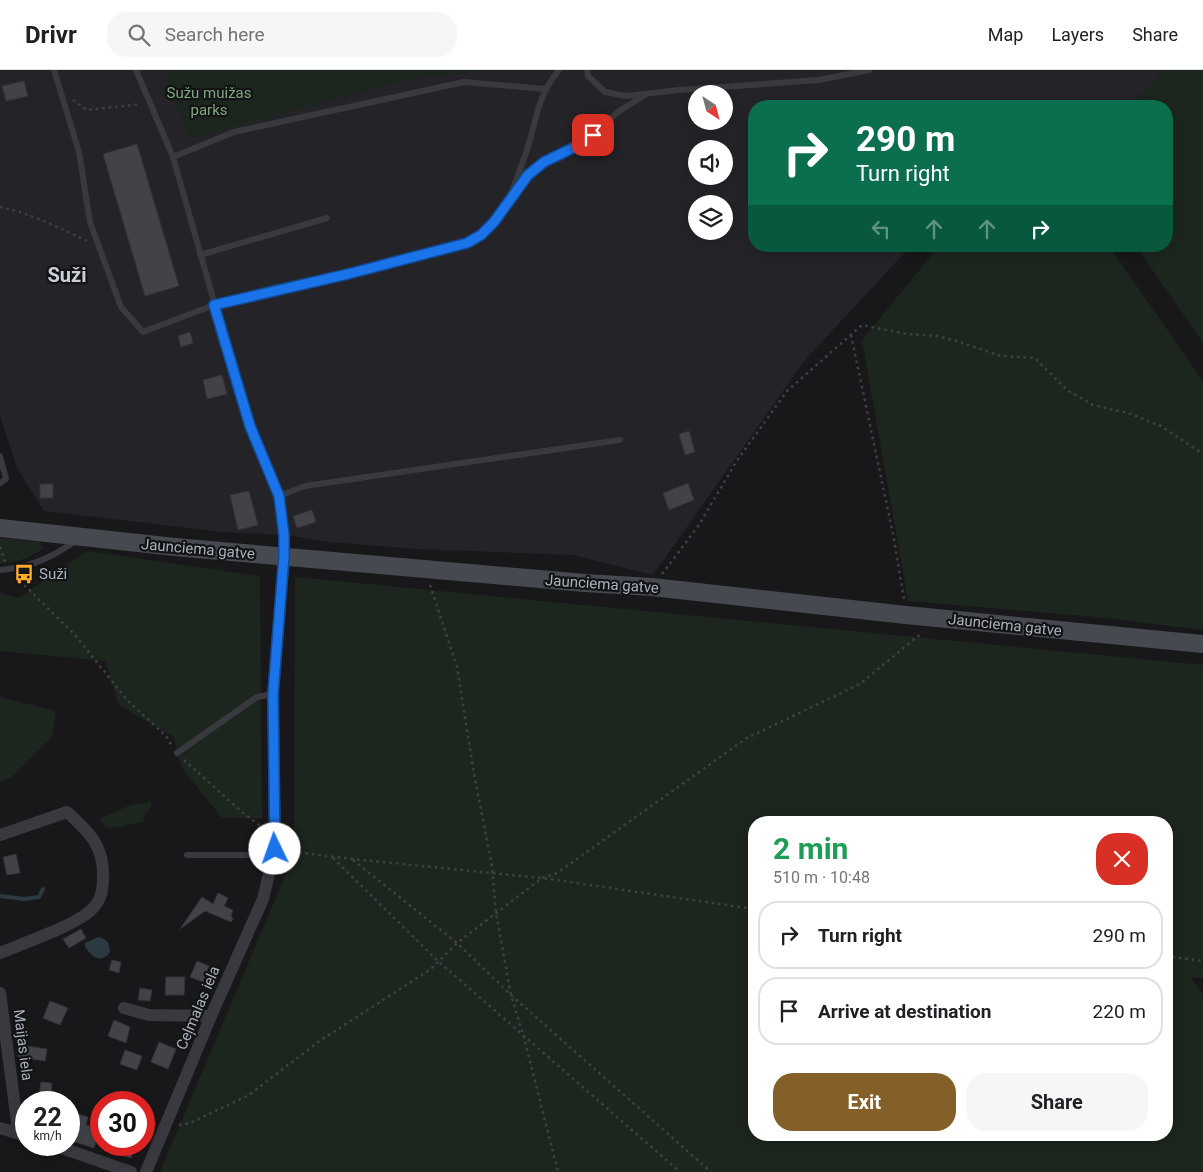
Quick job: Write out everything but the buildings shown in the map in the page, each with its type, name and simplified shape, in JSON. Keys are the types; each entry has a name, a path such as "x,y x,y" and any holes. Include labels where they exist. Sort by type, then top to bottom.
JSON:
{"main road":[{"name":"Jaunciema gatve","path":"0,528 175,547 585,583 652,587 940,619 1203,644"}],"street":[{"name":"Ceļmalas iela","path":"146,1172 210,1016 263,899 274,847 273,694 284,556"},
{"path":"0,835 67,812 96,843 103,862 102,893 93,909 78,919 47,934 0,953"},
{"name":"Maijas iela","path":"0,993 15,1107"},
{"path":"124,1008 150,1015 210,1016"},
{"path":"0,1128 15,1132"},
{"path":"80,1154 131,1172"}],"lane":[{"path":"54,70 79,152 90,222 121,306 143,332 214,305 348,274 467,243 481,235 494,222 528,175 544,162 573,148 593,135 619,111 645,95"},
{"path":"136,70 173,157 250,426 279,496 284,535 284,556"},
{"path":"508,202 530,141 535,116 545,89 559,70"},
{"path":"586,70 588,76 604,92 626,96 679,90 819,80 869,70"},
{"path":"173,157 234,132 464,82 545,89"},
{"path":"200,255 327,218"},
{"path":"279,496 305,486 620,440"},
{"path":"0,456 6,478 0,483"},
{"path":"0,570 32,565 62,551 81,537"},
{"path":"177,753 257,697 273,694"},
{"path":"187,855 274,847"}],"path":[{"path":"59,87 65,94 87,110 150,104"},
{"path":"0,207 11,209 55,226 99,247"},
{"path":"652,587 699,524 736,462 787,391 862,324 907,334 944,338 1001,356 1035,358 1067,390 1093,405 1130,414 1162,426 1203,454"},
{"path":"851,335 893,534 906,615"},
{"path":"0,547 8,569 75,635 128,700 166,736 177,753 241,811 274,847 332,857 542,878 748,908"},
{"path":"426,568 430,588 457,667 511,995 523,1034 558,1172"},
{"path":"164,1130 190,1122 249,1095 318,1042 430,969 457,943 542,878 557,873 747,738 860,684 940,619"},
{"path":"332,857 438,961 680,1172"},
{"path":"352,859 457,943 511,995 711,1172"},
{"path":"1173,957 1203,961"}],"shaded area":[{"path":"0,70 1164,70 1136,100 748,100 748,252 905,252 805,360 653,575 573,555 417,549 331,542 284,535 223,532 44,511 17,468 0,416"},
{"path":"98,937 106,940 109,946 110,952 103,958 93,956 85,946 85,943"}],"green space":[{"name":"Sužu muižas parks","path":"165,70 483,70 470,73 417,77 189,139"},
{"path":"1164,70 1203,70 1203,343 1140,252 1173,252 1173,100 1136,100"},
{"path":"934,252 1113,252 1203,381 1203,630 1097,617 908,601 862,340"},
{"path":"0,538 40,542 43,548 23,559 0,563"},
{"path":"87,551 260,576 262,818 222,818 181,767 174,737 119,705 105,661 0,651 0,593 19,598"},
{"path":"295,577 1203,665 1203,978 1190,977 1203,994 1203,1172 160,1172 294,855"},
{"path":"0,697 56,711 52,737 11,778 0,782"},
{"path":"151,800 151,807 143,817 144,821 107,828 102,823 100,818 131,805"}],"waterway":[{"path":"0,896 24,899 39,897 43,889"}],"place":[{"name":"Suži","path":"24,574"}],"district":[{"name":"Suži","path":"67,275"}],"route":[{"path":"275,849 273,694 284,535 279,496 250,426 214,305 348,274 467,243 481,235 494,222 528,175 544,162 573,148 593,135"}]}
